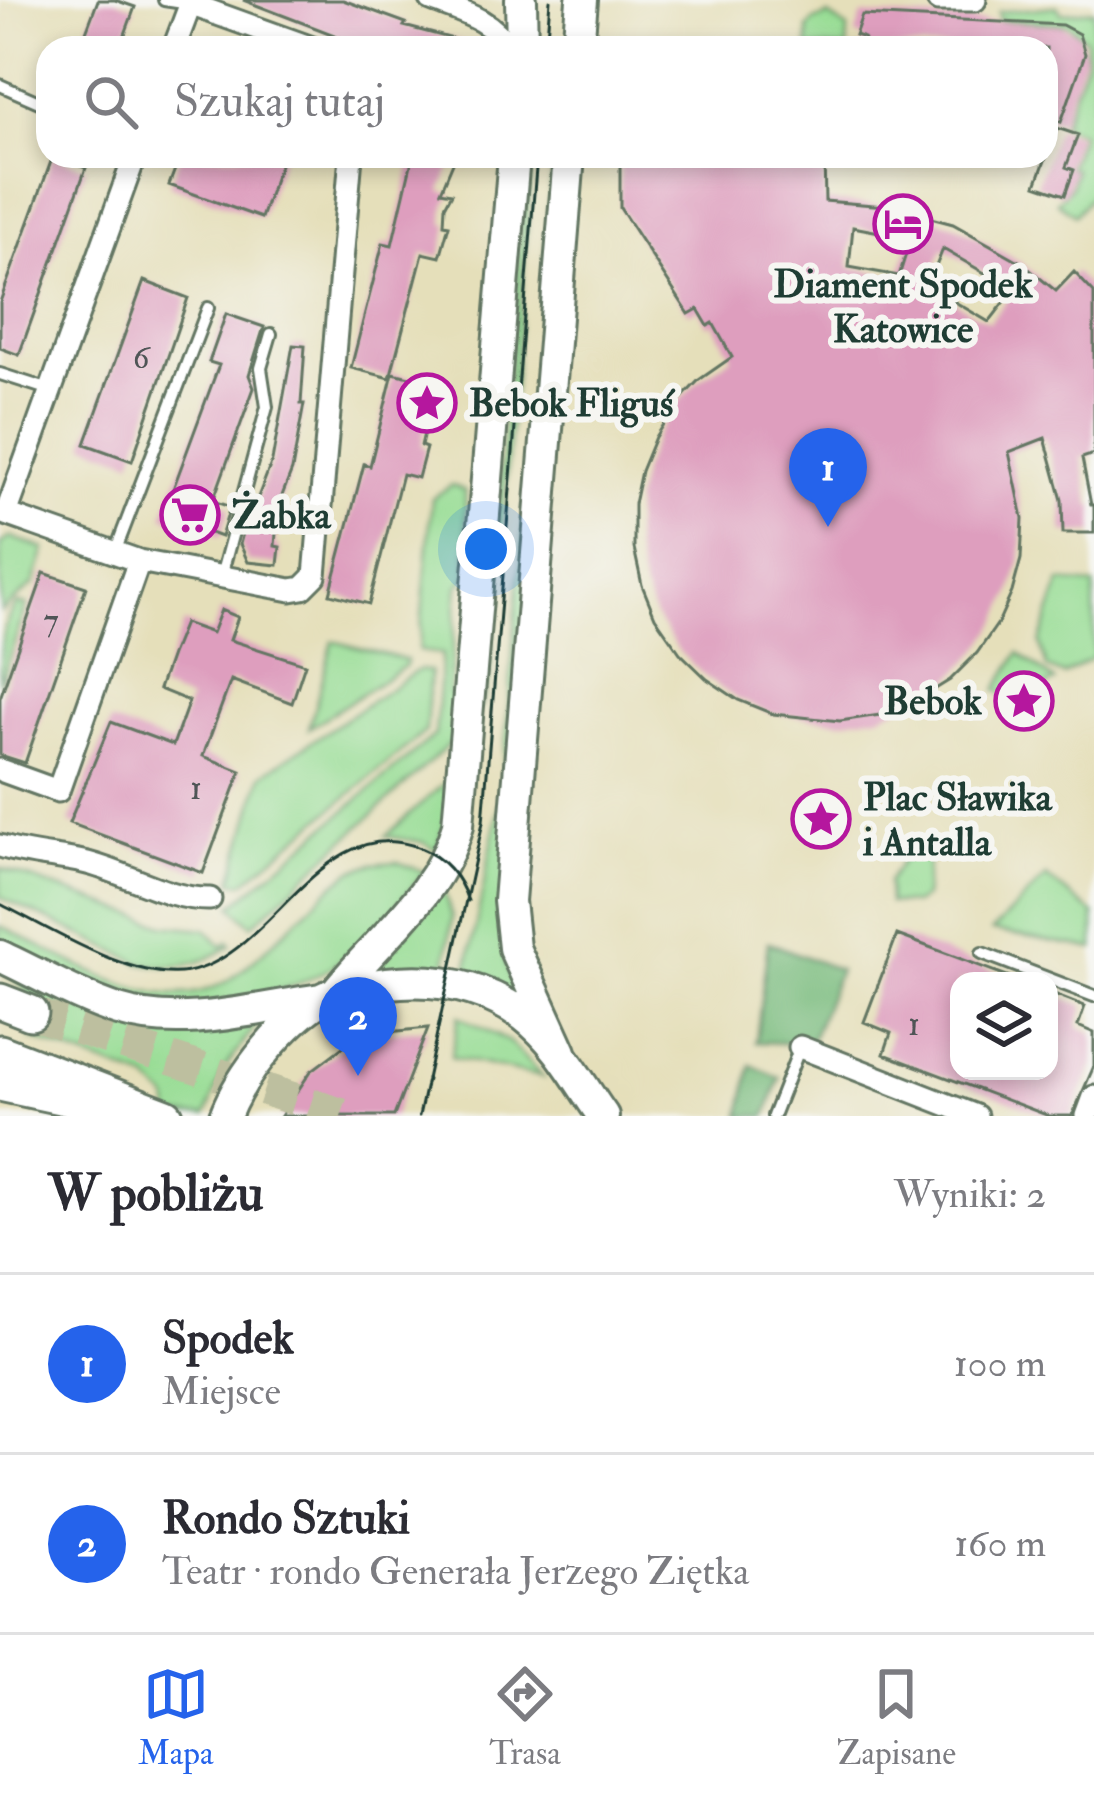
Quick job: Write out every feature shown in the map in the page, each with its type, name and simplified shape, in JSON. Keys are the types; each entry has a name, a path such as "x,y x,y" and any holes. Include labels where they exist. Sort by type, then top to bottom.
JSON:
{"main road":[{"path":"517,0 520,36"},
{"path":"579,36 582,0"},
{"path":"225,1116 245,1076 277,1039 328,996 425,893 458,825 513,168"},
{"path":"568,168 509,901 514,948 561,1052 598,1112"},
{"path":"0,956 93,1000 149,1016 203,1016 401,980 459,985 503,1003 561,1052"},
{"path":"0,1052 165,1116"},
{"path":"0,1084 68,1101 165,1116"}],"street":[{"path":"431,0 476,17 502,36"},
{"path":"476,17 495,14 517,0"},
{"path":"938,0 975,0"},
{"path":"178,36 191,2 264,36"},
{"path":"130,168 3,513 139,561 291,590 303,588 315,576 350,168"},
{"path":"0,770 58,791 139,561"},
{"path":"0,846 40,858 85,862 178,894 210,898"},
{"path":"800,1047 976,1116"},
{"path":"1088,1116 1094,1097"}],"lane":[{"path":"164,0 191,2"},
{"path":"0,86 36,101"},
{"path":"115,552 208,308"},
{"path":"221,576 267,407 261,368 271,334"},
{"path":"0,374 50,390"},
{"path":"982,953 1094,996"},
{"path":"773,1116 800,1047"}],"green space":[{"path":"1057,6 1061,13 1094,10 1094,192 1075,215 1057,202 1072,185 1075,169 1069,167 1081,133 1062,125 1086,60 1086,40 1068,24 999,20 998,12"},
{"path":"829,16 848,29 848,36 808,36 814,21"},
{"path":"525,168 532,168 490,677 481,709"},
{"path":"552,168 557,168 505,960 516,995 466,975 501,797"},
{"path":"452,485 465,491 467,578 458,586 449,693 458,702 455,739 252,925 232,906 435,735 442,654 419,651 432,498"},
{"path":"11,537 45,549 34,584 1,612 0,544"},
{"path":"1061,582 1094,585 1094,657 1064,675 1047,668 1040,643"},
{"path":"17,604 27,605 0,684 4,630"},
{"path":"333,641 406,660 405,666 309,728"},
{"path":"1019,653 1055,681 1019,702 996,690"},
{"path":"418,670 430,671 426,731 243,883 232,881 262,775"},
{"path":"452,776 437,850 422,842 386,836"},
{"path":"923,853 928,861 924,897 914,904 889,903 888,882 903,859"},
{"path":"397,862 425,872 367,938 326,970 249,998 190,1004 134,1000 82,983 0,943 0,926 115,982 177,994 206,990 248,965 351,871"},
{"path":"0,868 164,925 206,929 222,946 229,941 231,945 188,964 141,963 0,897"},
{"path":"1046,877 1094,914 1094,949 992,931"},
{"path":"443,889 452,917 445,971 370,972"},
{"path":"768,942 839,970 810,1044 756,1042"},
{"path":"0,970 95,1014 260,1020 224,1069 206,1116 171,1116 168,1099 147,1080 31,1038 35,1013 30,996"},
{"path":"459,1016 509,1042 542,1077 451,1057"},
{"path":"751,1065 780,1078 766,1116 741,1116"}],"building":[{"path":"98,0 135,7 124,36 84,36"},
{"path":"243,0 343,0 406,23 404,26 442,36 337,36"},
{"path":"862,15 1062,25 1079,34 1085,54 1061,122 1058,36 855,35"},
{"path":"1058,128 1078,135 1066,167 1074,170 1065,195 1036,185 1042,168 1058,168"},
{"path":"49,168 86,168 19,355 0,348 0,302"},
{"path":"175,168 279,168 261,218 169,185"},
{"path":"410,168 451,168 441,191 452,193 445,206 444,224 449,225 440,257 423,253 390,378 351,368 383,243 392,245"},
{"path":"620,168 824,168 825,201 886,206 953,224 1019,261 1056,291 1074,272 1094,293 1094,454 1082,458 1094,505 1094,533 1063,533 1062,500 1045,438 1009,452 1023,518 1021,559 998,623 950,680 880,715 840,721 773,714 738,700 680,653 655,617 634,548 634,504 655,437 699,380 732,357 713,323 708,326 698,309 689,314 620,208","holes":["853,227 911,238 899,276 849,267","943,249 1014,290 989,322 928,286"]},
{"path":"144,281 188,298 132,461 85,444"},
{"path":"226,314 264,327 249,375 254,388 213,501 230,507 221,537 163,516 219,365 209,362"},
{"path":"293,345 305,346 304,404 292,470 278,506 278,565 248,562 240,544 272,461"},
{"path":"393,373 431,382 421,446 426,448 418,478 402,474 369,604 330,594"},
{"path":"44,573 86,587 25,763 0,755 0,698"},
{"path":"221,610 238,617 230,640 305,664 292,703 231,680 203,756 241,771 203,873 69,823 111,722 173,745 189,701 159,689 171,655 184,623 212,633"},
{"path":"897,935 996,972 950,972 950,1079 884,1054 891,1033 864,1022"},
{"path":"1058,996 1085,1006 1078,1026 1094,1033 1094,1066 1072,1116 1049,1116 953,1080 1058,1080"},
{"path":"428,1028 394,1116 281,1116 311,1071 344,1046 379,1033"}],"tunnel":[{"path":"31,1013 346,1116"}],"tram line":[{"path":"547,36 550,0"},
{"path":"419,1116 483,822 536,168"},
{"path":"0,904 92,951 166,973 188,972 218,960 326,866 354,849 385,841 420,848 436,857 450,869 468,901"}],"place":[{"name":"Diament Spodek Katowice","path":"903,224"},
{"name":"Bebok Fliguś","path":"427,403"},
{"name":"Żabka","path":"190,515"},
{"name":"Spodek","path":"828,527"},
{"name":"Bebok","path":"1024,701"},
{"name":"Plac Sławika i Antalla","path":"821,819"},
{"name":"Rondo Sztuki","path":"358,1076"}]}
